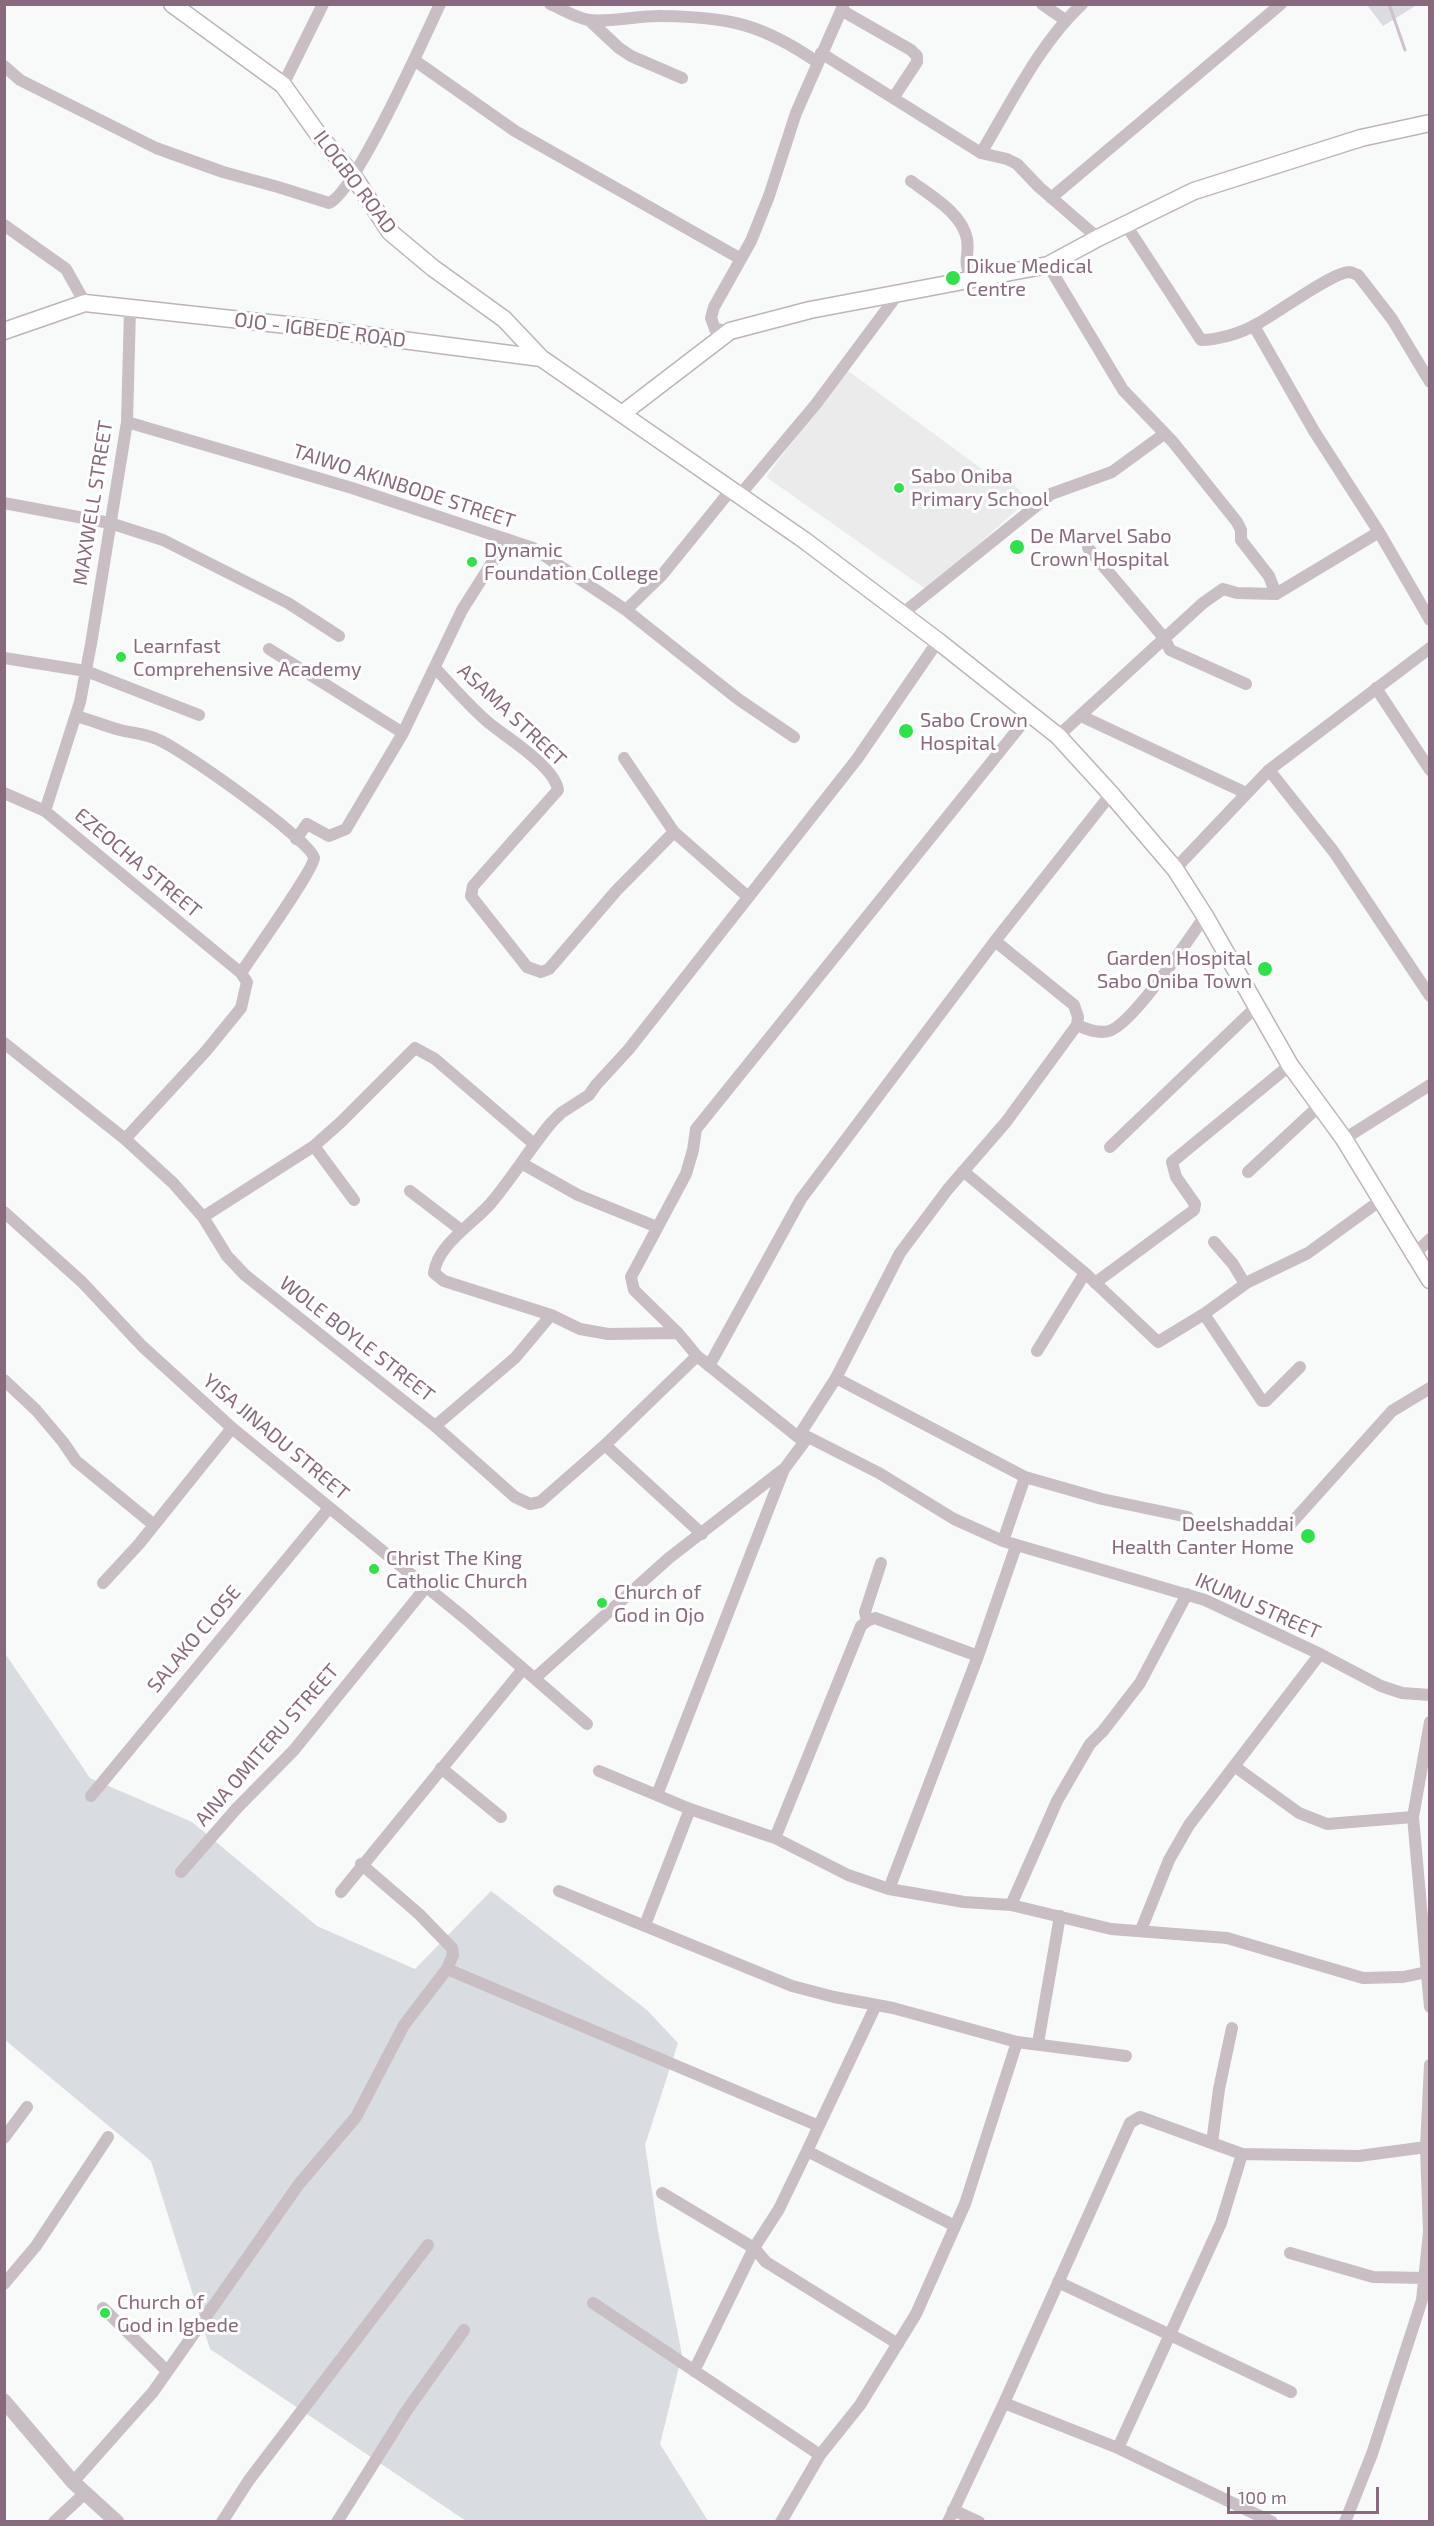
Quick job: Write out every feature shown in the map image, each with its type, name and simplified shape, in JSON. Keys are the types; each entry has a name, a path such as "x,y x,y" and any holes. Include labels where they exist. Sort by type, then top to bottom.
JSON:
{"main road":[{"name":"ILOGBO ROAD","path":"172,4 283,85 318,134 354,177 390,232 433,268 504,320 541,358"},
{"path":"623,413 730,331 810,310 1048,265 1194,191 1361,138 1430,123"},
{"name":"OJO - IGBEDE ROAD","path":"4,330 85,303 287,325 541,358 623,413 734,494 804,540 938,641 1058,736 1175,869 1205,916 1255,1008 1290,1065 1344,1139 1430,1280"}],"street":[{"path":"283,85 323,4"},
{"path":"4,66 20,80 156,148 223,172 278,186 328,203 335,201 354,177 440,4"},
{"path":"550,4 589,20 631,56 682,78"},
{"path":"1042,4 1065,20"},
{"path":"981,153 1021,86 1065,20 1082,4"},
{"path":"1051,198 1281,4"},
{"path":"730,331 715,328 711,318 714,307 751,241 769,196 796,113 842,7 917,56 917,62 894,97"},
{"path":"589,20 661,15 722,19 761,29 894,97 981,153 1007,159 1017,164 1051,198 1098,238"},
{"path":"414,60 515,131 741,260"},
{"path":"912,181 956,216 964,227 968,253 965,268 973,280"},
{"path":"4,225 66,268 85,303"},
{"path":"1126,225 1202,340 1211,340 1254,326 1340,274 1350,272 1358,275 1392,319 1430,382"},
{"path":"1048,265 1124,390 1237,522 1241,530 1241,540 1269,576 1276,594"},
{"path":"626,610 662,575 816,404 898,294"},
{"name":"MAXWELL STREET","path":"45,811 78,710 86,671 127,422 130,309"},
{"path":"1254,326 1314,432 1379,532 1430,620"},
{"name":"TAIWO AKINBODE STREET","path":"127,422 352,488 532,548 626,610 738,699 794,737"},
{"path":"902,614 1051,494 1112,472 1164,434"},
{"path":"4,502 110,523 163,540 288,603 339,636"},
{"path":"1058,736 1203,603 1223,590 1237,593 1276,594 1379,532"},
{"path":"295,837 307,824 330,836 346,829 404,734 462,610 507,539"},
{"path":"1088,548 1165,639 1170,650 1246,684"},
{"path":"678,1333 608,1334 580,1329 552,1315 444,1281 434,1273 435,1263 461,1230 490,1204 534,1144 561,1113 592,1090 629,1049 857,759 938,641"},
{"path":"1175,869 1269,770 1430,648"},
{"path":"269,649 404,734"},
{"path":"4,658 86,671 199,715"},
{"name":"ASAMA STREET","path":"436,669 488,722 532,755 557,783 558,790 473,886 471,896 527,967 541,972 549,969 616,891 674,832"},
{"path":"1376,688 1430,770"},
{"path":"78,710 159,739 211,772 295,837 313,855 314,861 241,973 247,982 241,1008 206,1051 125,1139"},
{"path":"521,1163 578,1195 657,1227 686,1174 693,1150 694,1136 701,1120 1029,714"},
{"path":"1081,716 1246,793"},
{"path":"624,758 674,832 747,896"},
{"path":"1269,770 1334,852 1430,996"},
{"name":"EZEOCHA STREET","path":"4,793 45,811 241,973"},
{"path":"709,1366 801,1199 995,941 1111,794"},
{"path":"1077,1026 1100,1032 1110,1031 1119,1025 1156,987 1205,916"},
{"path":"657,1795 785,1468 836,1378 900,1253 963,1171 1006,1122 1077,1026 1078,1017 1074,1005 995,941"},
{"path":"1110,1147 1255,1008"},
{"name":"WOLE BOYLE STREET","path":"4,1043 125,1139 173,1183 203,1217 227,1256 244,1275 435,1426 515,1497 530,1504 540,1502 605,1445 697,1356"},
{"path":"203,1217 314,1146 415,1048 435,1059 534,1144"},
{"path":"1095,1282 1194,1209 1195,1204 1176,1177 1172,1162 1290,1065"},
{"path":"1344,1139 1430,1085"},
{"path":"1248,1172 1319,1106"},
{"path":"314,1146 354,1200"},
{"path":"963,1171 1085,1273 1158,1342 1204,1314 1245,1284 1308,1253 1381,1200"},
{"path":"410,1191 461,1230"},
{"name":"YISA JINADU STREET","path":"4,1212 60,1261 142,1346 232,1428 535,1678 586,1724"},
{"name":"IKUMU STREET","path":"657,1227 631,1277 634,1290 678,1333 697,1356 803,1437 879,1473 954,1519 1003,1541 1187,1594 1216,1605 1320,1654 1381,1686 1402,1693 1430,1695"},
{"path":"1415,1254 1430,1239"},
{"path":"1214,1242 1233,1264 1245,1284"},
{"path":"1037,1352 1085,1273"},
{"path":"1204,1314 1262,1401 1266,1401 1300,1367"},
{"path":"435,1426 515,1358 552,1315"},
{"path":"836,1378 1025,1477 1102,1499 1188,1517"},
{"path":"4,1380 36,1410 76,1461 154,1525"},
{"path":"1287,1528 1392,1411 1430,1388"},
{"path":"103,1583 154,1525 232,1428"},
{"path":"605,1445 702,1534"},
{"path":"535,1678 669,1558 785,1468"},
{"path":"1003,1541 1025,1477"},
{"name":"SALAKO CLOSE","path":"91,1796 329,1508"},
{"path":"889,1889 978,1656 1016,1546"},
{"path":"867,1621 865,1612 881,1563"},
{"name":"AINA OMITERU STREET","path":"181,1872 237,1808 294,1750 426,1587"},
{"path":"1011,1905 1058,1802 1090,1744 1103,1731 1140,1683 1187,1594"},
{"path":"775,1838 861,1626 875,1618 978,1656"},
{"path":"1141,1930 1169,1860 1189,1825 1320,1654"},
{"path":"340,1892 523,1669"},
{"path":"1430,1722 1413,1817 1426,1942 1426,1972 1430,2007"},
{"path":"1234,1766 1299,1813 1327,1824 1413,1817"},
{"path":"441,1768 501,1817"},
{"path":"599,1771 690,1809 775,1838 848,1875 889,1889 964,1902 1011,1905 1111,1929 1227,1938 1363,1978 1403,1977 1426,1972"},
{"path":"645,1925 690,1809"},
{"path":"54,2522 153,2392 299,2184 356,2116 404,2025 447,1969 453,1955 452,1948 419,1914 362,1864"},
{"path":"559,1891 792,1986 876,2005 1017,2042 1126,2056"},
{"path":"1038,2043 1060,1916"},
{"path":"447,1969 819,2126"},
{"path":"694,2371 754,2248 779,2209 876,2005"},
{"path":"1212,2143 1219,2089 1232,2028"},
{"path":"781,2522 820,2455 860,2405 916,2314 965,2204 1017,2042"},
{"path":"1345,2522 1372,2454 1417,2323 1426,2278 1429,2232 1426,2147 1430,2065"},
{"path":"4,2138 27,2107"},
{"path":"948,2522 1130,2124 1140,2116 1242,2154 1359,2156 1426,2147"},
{"path":"4,2284 36,2246 108,2137"},
{"path":"807,2151 955,2226"},
{"path":"1118,2448 1221,2223 1242,2154"},
{"path":"662,2193 754,2248 766,2262 898,2344"},
{"path":"222,2522 249,2480 428,2245"},
{"path":"1290,2253 1373,2277 1426,2278"},
{"path":"1058,2282 1291,2392"},
{"path":"593,2302 820,2455"},
{"path":"103,2308 167,2371"},
{"path":"337,2522 407,2410 464,2330"},
{"path":"4,2402 79,2488 117,2522"},
{"path":"1004,2403 1118,2448 1272,2522"},
{"path":"953,2510 979,2522"}],"shaded area":[{"path":"1367,5 1417,5 1383,26"},
{"name":"Sabo Oniba Primary School","path":"847,370 990,475 997,469 1029,499 927,590 766,477"},
{"path":"4,1652 90,1778 192,1822 317,1926 415,1969 491,1891 647,2010 678,2043 645,2145 658,2231 682,2355 660,2444 708,2521 466,2521 210,2349 151,2161 5,2040"}],"waterway":[{"path":"1389,4 1405,50"}],"place":[{"name":"Dikue Medical Centre","path":"953,278"},
{"name":"Sabo Oniba Primary School","path":"899,488"},
{"name":"De Marvel Sabo Crown Hospital","path":"1017,547"},
{"name":"Dynamic Foundation College","path":"472,562"},
{"name":"Learnfast Comprehensive Academy","path":"121,657"},
{"name":"Sabo Crown Hospital","path":"906,731"},
{"name":"Garden Hospital Sabo Oniba Town","path":"1265,969"},
{"name":"Deelshaddai Health Canter Home","path":"1308,1536"},
{"name":"Christ The King Catholic Church","path":"374,1569"},
{"name":"Church of God in Ojo","path":"602,1603"},
{"name":"Church of God in Igbede","path":"105,2313"}]}
